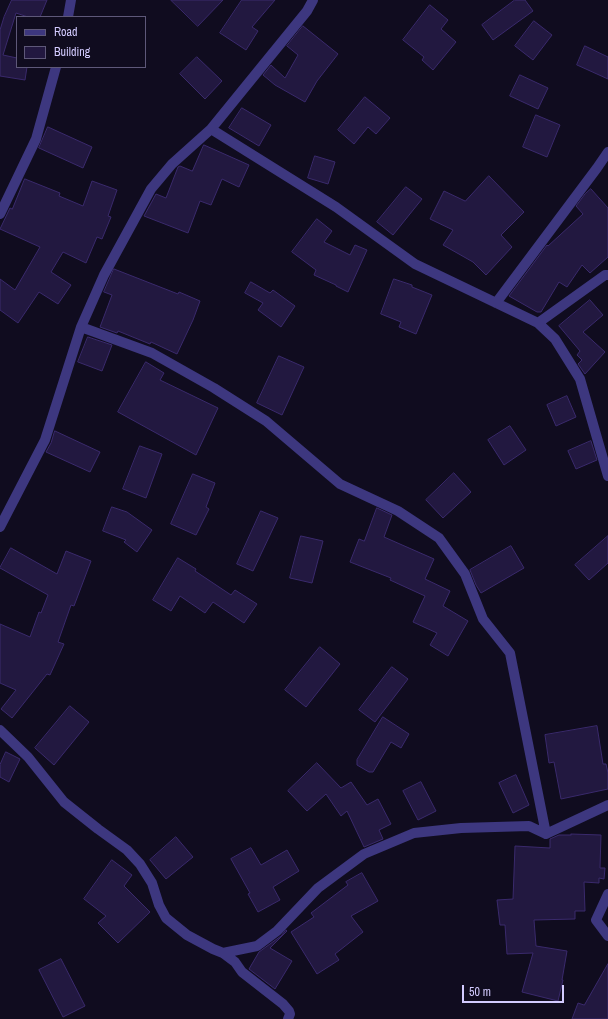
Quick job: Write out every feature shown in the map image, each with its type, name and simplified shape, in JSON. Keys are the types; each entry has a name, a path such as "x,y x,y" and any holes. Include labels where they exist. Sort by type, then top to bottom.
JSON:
{"street":[{"path":"68,16 71,0"},
{"path":"0,527 45,440 81,327 104,275 151,189 172,164 211,129 307,11 313,0"},
{"path":"0,214 36,139 56,68"},
{"path":"211,129 336,207 415,264 538,323 555,339 580,379 608,476"},
{"path":"496,303 608,152"},
{"path":"538,323 605,275 608,275"},
{"path":"81,327 152,353 214,388 266,421 340,484 398,511 439,538 465,574 483,619 510,653 546,834"},
{"path":"0,730 28,758 64,802 127,850 140,864 152,883 159,905 166,918 188,935 223,953 235,962 242,972 283,1004 289,1011 290,1014 288,1019"},
{"path":"546,834 608,804"},
{"path":"223,953 257,946 277,931 318,888 364,854 414,833 461,828 529,826 546,834"},
{"path":"608,894 596,920 608,936"}],"building":[{"path":"12,0 47,0 40,16 25,16 16,13 3,55 16,58 16,68 27,68 25,80 0,76 0,30"},
{"path":"171,0 223,0 198,26"},
{"path":"242,0 275,0 252,27 258,31 246,50 220,33"},
{"path":"515,0 525,0 533,11 493,40 482,25"},
{"path":"430,5 448,20 441,29 456,42 433,70 422,60 424,57 403,40"},
{"path":"534,21 552,35 533,60 515,46"},
{"path":"303,26 338,54 317,81 305,102 275,85 263,75 271,65 285,78 298,55 287,46"},
{"path":"585,46 608,57 608,79 577,65"},
{"path":"197,57 222,81 205,99 180,74"},
{"path":"520,75 548,88 538,109 510,96"},
{"path":"365,97 390,118 376,134 368,127 354,144 338,130"},
{"path":"242,108 271,125 259,146 229,128"},
{"path":"536,115 560,125 547,157 523,147"},
{"path":"48,127 92,147 83,168 39,148"},
{"path":"204,145 249,165 239,187 222,179 211,205 200,201 188,233 144,216 156,194 166,198 178,167 180,166 192,171"},
{"path":"315,156 335,162 328,184 308,178"},
{"path":"489,176 524,212 501,235 512,247 486,275 473,262 443,245 453,230 430,219 444,191 465,201"},
{"path":"25,179 60,193 59,196 83,206 92,181 117,190 108,216 111,217 102,239 97,237 86,263 63,252 51,272 71,285 58,304 39,292 18,323 0,310 0,279 15,290 40,247 0,229 10,208 12,209"},
{"path":"406,187 422,199 393,235 377,222"},
{"path":"591,189 608,208 608,257 590,273 582,265 567,287 559,282 541,312 537,312 509,296 547,245 548,246 583,214 576,206"},
{"path":"317,219 332,231 324,242 350,255 355,245 367,250 348,292 314,275 316,270 292,252"},
{"path":"114,269 200,301 177,354 151,342 150,344 118,331 117,333 100,327 112,295 104,292"},
{"path":"394,279 412,285 412,287 432,295 416,334 399,327 401,322 381,314"},
{"path":"251,282 270,293 273,290 295,306 281,327 258,310 263,303 245,293"},
{"path":"590,300 603,315 583,332 605,352 585,374 578,364 582,360 577,355 580,351 559,326"},
{"path":"88,337 112,345 102,371 78,362"},
{"path":"279,356 304,367 282,415 257,403"},
{"path":"146,362 164,373 160,380 218,408 196,455 118,412"},
{"path":"567,396 576,417 556,426 547,405"},
{"path":"510,426 526,450 504,465 488,440"},
{"path":"55,431 100,452 90,472 46,452"},
{"path":"591,441 597,460 576,469 568,451"},
{"path":"140,446 162,454 146,498 123,489"},
{"path":"454,473 471,492 443,518 426,500"},
{"path":"193,474 215,483 206,507 209,509 196,535 171,524"},
{"path":"112,507 127,512 152,530 137,552 124,542 126,540 103,531"},
{"path":"377,508 392,515 384,537 434,559 425,579 450,591 443,606 468,621 448,656 430,645 437,633 413,622 425,596 390,580 391,578 350,562 359,539 364,541"},
{"path":"261,511 278,518 253,571 237,564"},
{"path":"301,536 323,541 312,583 290,578"},
{"path":"608,536 608,563 589,580 575,565"},
{"path":"511,546 524,568 481,593 470,570"},
{"path":"11,548 57,574 66,551 91,561 74,606 71,605 58,642 64,644 50,675 47,674 12,718 1,709 16,690 0,683 0,624 30,637 39,612 41,613 48,595 0,568"},
{"path":"178,558 196,569 195,571 231,595 235,590 257,604 244,623 213,602 205,613 180,596 171,611 153,600"},
{"path":"320,647 340,664 306,707 285,690"},
{"path":"392,667 408,679 375,722 359,710"},
{"path":"70,706 89,722 54,765 35,748"},
{"path":"383,717 409,734 401,748 391,742 373,772 369,772 357,765 357,760"},
{"path":"597,726 603,764 606,764 608,773 608,789 561,799 554,762 549,763 545,735"},
{"path":"6,752 20,759 9,782 0,777 0,765"},
{"path":"317,763 341,788 351,782 367,805 378,799 391,824 379,830 383,839 364,847 347,811 341,816 326,794 307,811 288,791"},
{"path":"516,775 529,805 513,813 499,783"},
{"path":"421,782 436,811 418,820 403,791"},
{"path":"559,835 601,835 600,868 605,868 604,879 599,878 599,883 584,882 585,911 575,911 575,919 534,920 536,946 567,951 563,980 558,1001 522,992 533,953 507,954 505,925 500,925 497,900 513,899 515,846 550,848 550,839"},
{"path":"176,837 193,857 166,879 150,860"},
{"path":"251,848 261,865 287,850 299,871 273,887 280,900 258,912 248,894 250,893 231,859"},
{"path":"112,860 132,875 124,886 150,912 118,943 98,923 106,916 84,899"},
{"path":"362,873 378,901 351,916 363,932 335,954 339,960 317,974 291,932 314,917 311,913 348,885 346,882"},
{"path":"286,930 287,931 270,948 292,961 275,989 249,969 259,952 281,936"},
{"path":"61,959 85,1006 63,1017 39,970"},
{"path":"608,964 608,1019 572,1019 578,1003 584,1005"}]}
